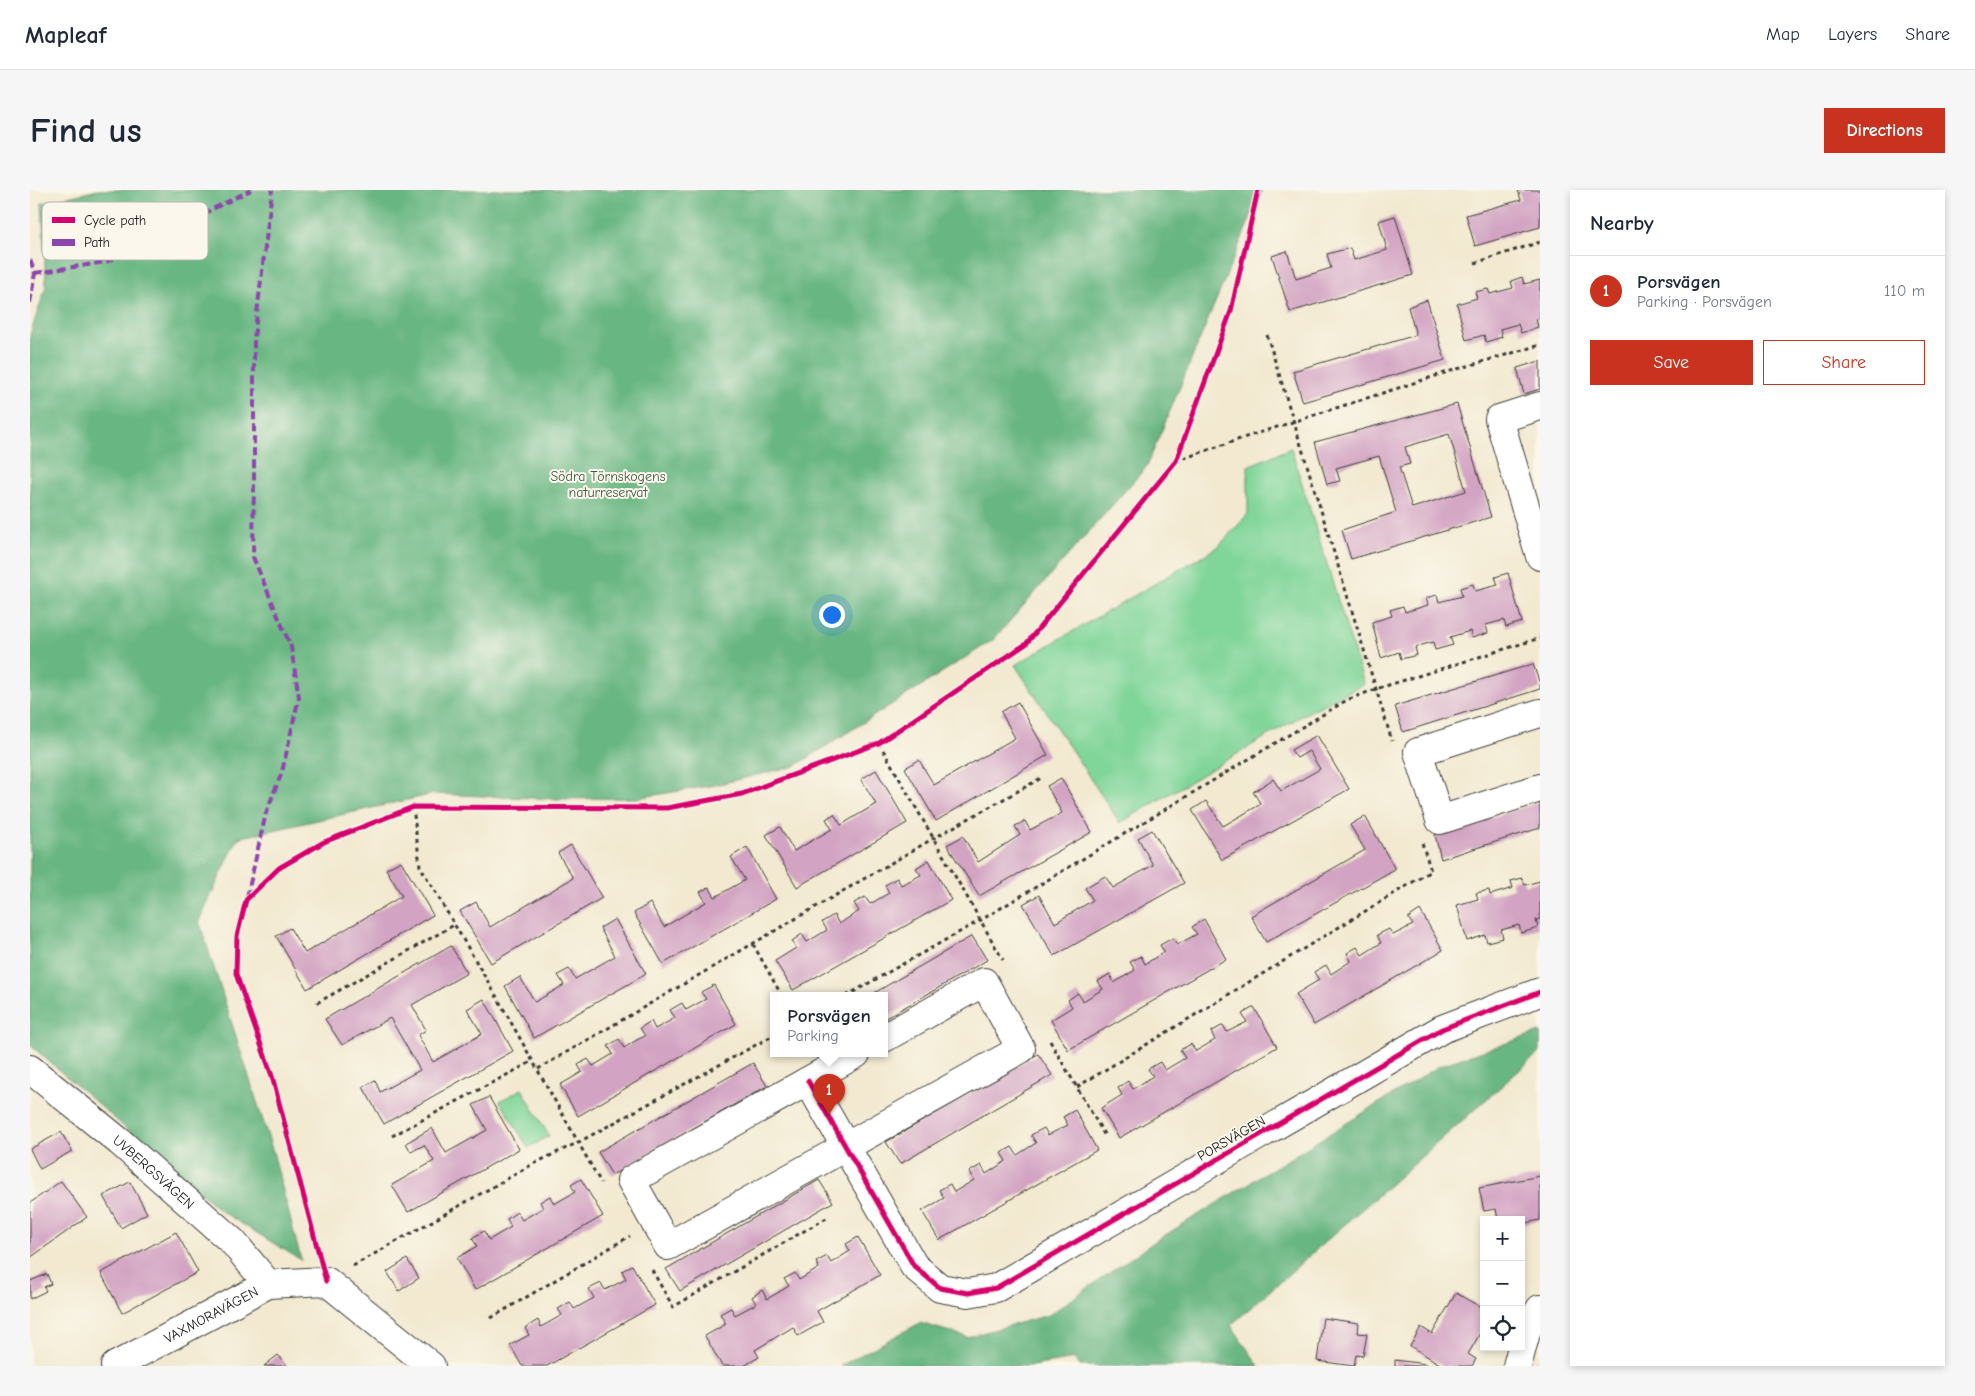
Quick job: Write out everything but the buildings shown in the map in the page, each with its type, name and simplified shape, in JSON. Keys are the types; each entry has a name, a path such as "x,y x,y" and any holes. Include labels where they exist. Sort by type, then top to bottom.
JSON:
{"street":[{"path":"1540,406 1499,419 1530,489 1540,556"},
{"path":"1540,713 1418,752 1440,820 1540,788"},
{"path":"851,1057 631,1180 668,1246 1021,1049 984,982 888,1036"},
{"name":"PORSVÄGEN","path":"808,1081 914,1266 940,1288 968,1293 996,1288 1442,1029 1540,992"},
{"name":"UVBERGSVÄGEN","path":"30,1069 120,1142 233,1242 268,1284"},
{"path":"326,1281 431,1366"},
{"name":"VAXMORAVÄGEN","path":"115,1366 268,1284 326,1281"},
{"path":"1517,1366 1526,1329 1540,1309"}],"path":[{"path":"1475,263 1540,242"},
{"path":"1267,335 1393,746"},
{"path":"1176,461 1454,370 1540,345"},
{"path":"1170,469 1176,461 1179,452"},
{"path":"853,992 981,920 1347,700 1376,689 1540,638"},
{"path":"870,747 888,738"},
{"path":"879,743 1005,962"},
{"path":"538,1069 934,838 1043,777"},
{"path":"413,807 420,866 538,1069 602,1184"},
{"path":"404,810 413,807 423,807"},
{"path":"1076,1087 1431,871 1422,842"},
{"path":"317,1003 454,925"},
{"path":"753,944 780,992"},
{"path":"326,1281 533,1164 579,1142 770,1037"},
{"path":"1048,1037 1104,1136"},
{"path":"392,1136 533,1061"},
{"path":"650,1267 673,1306 830,1216"},
{"path":"626,1227 636,1243"},
{"path":"491,1318 631,1236"}],"green space":[{"name":"Södra Törnskogens naturreservat","path":"98,190 1262,190 1147,466 993,640 795,766 715,785 637,798 557,799 434,794 238,838 199,921 273,1152 301,1260 221,1211 30,1045 30,335 46,286 45,260 208,260 208,202 46,202"},
{"path":"1291,448 1364,684 1303,715 1120,823 1015,665 1218,547 1248,514 1248,466"},
{"path":"1540,1032 1540,1052 1231,1325 1259,1366 1080,1366 1075,1359 1031,1366 840,1366 920,1323 967,1337 1049,1315 1154,1242 1441,1065"},
{"path":"522,1089 549,1136 528,1148 500,1101"}],"marked path":[{"path":"208,211 251,190"},
{"path":"247,897 266,813 282,772 299,697 291,647 253,557 254,338 272,190"},
{"path":"30,260 35,273 30,303"},
{"path":"35,273 110,260"}],"cycle path":[{"path":"326,1281 272,1076 236,974 237,936 246,900 279,868 324,842 413,807 667,808 742,794 879,743 1026,644 1176,461 1231,311 1258,190"},
{"path":"808,1081 914,1266 940,1288 968,1293 996,1288 1442,1029 1540,992"}],"place":[{"name":"Porsvägen","path":"829,1115"}]}
